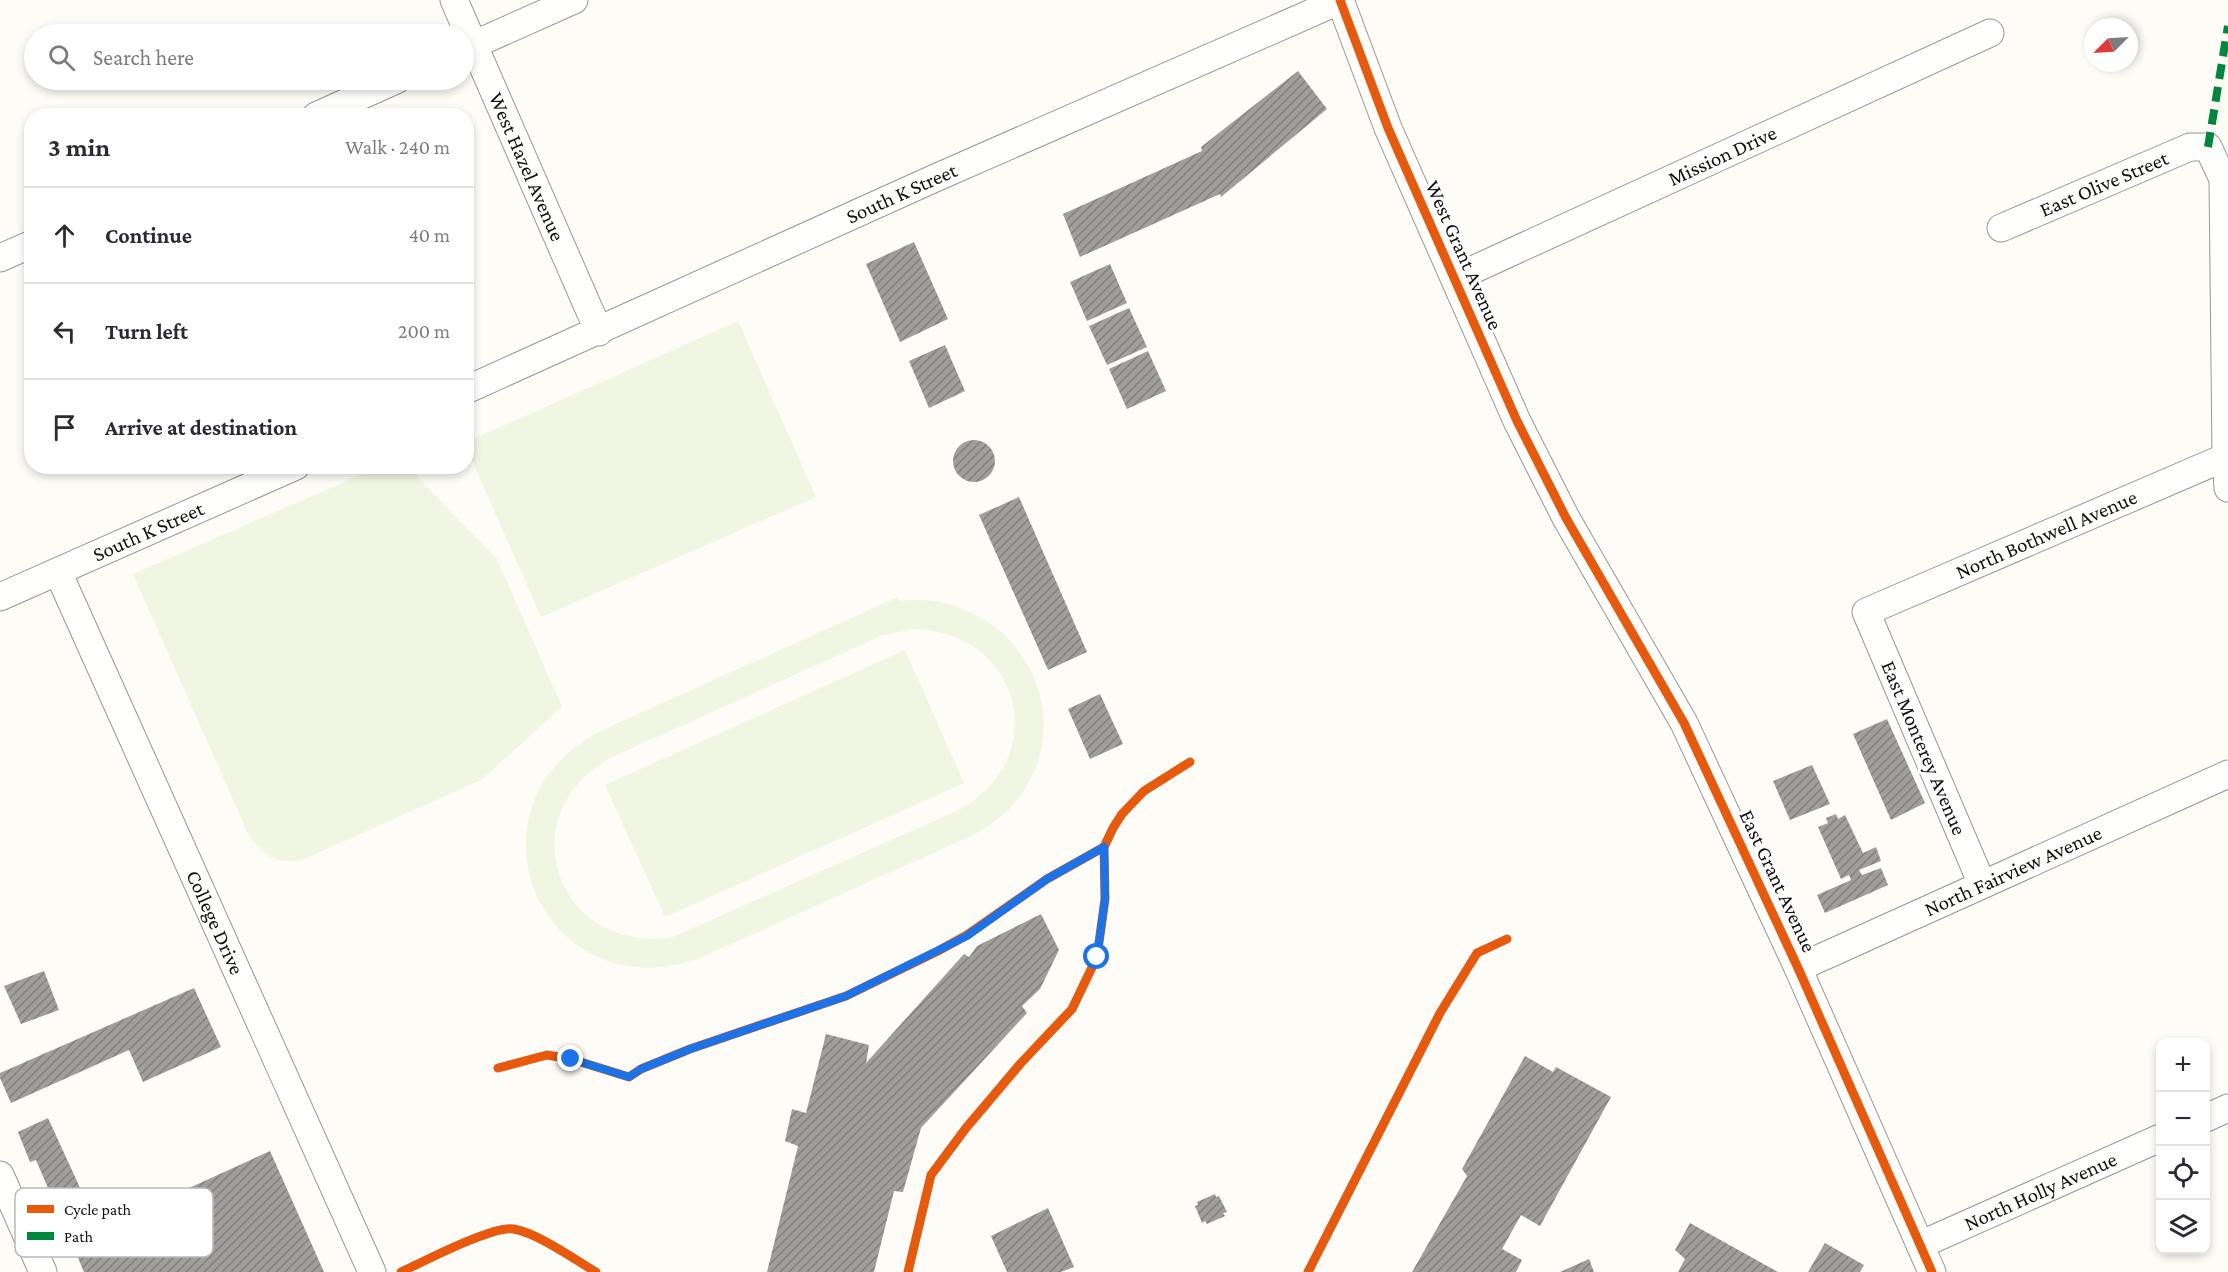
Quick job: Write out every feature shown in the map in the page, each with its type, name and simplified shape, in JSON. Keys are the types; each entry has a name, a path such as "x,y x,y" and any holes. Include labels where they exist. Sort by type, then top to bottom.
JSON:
{"street":[{"name":"West Hazel Avenue","path":"454,0 462,24"},
{"path":"474,44 573,0"},
{"name":"West Grant Avenue","path":"1341,0 1388,128 1517,421 1566,518"},
{"name":"South K Street","path":"474,387 599,332 944,174 1341,0"},
{"name":"Mission Drive","path":"1455,278 1990,33"},
{"name":"West Hazel Avenue","path":"474,57 599,332"},
{"path":"334,108 374,90"},
{"name":"East Olive Street","path":"2001,228 2190,147 2208,147 2223,180 2226,457"},
{"path":"0,258 24,248"},
{"path":"2226,457 2228,488"},
{"name":"North Bothwell Avenue","path":"1866,612 2226,457"},
{"name":"South K Street","path":"0,597 278,474"},
{"name":"East Grant Avenue","path":"1566,518 1684,723 1798,968 1932,1272"},
{"name":"College Drive","path":"58,572 372,1272"},
{"name":"East Monterey Avenue","path":"1866,612 1982,885"},
{"name":"North Fairview Avenue","path":"1798,968 2228,774"},
{"path":"2210,1116 2228,1108"},
{"name":"North Holly Avenue","path":"1920,1245 2156,1140"},
{"path":"0,1175 15,1209"},
{"path":"36,1257 43,1272"}],"green space":[{"path":"738,321 816,497 541,617 474,465 474,439"},
{"path":"363,474 416,474 497,559 562,707 481,780 304,859 280,860 262,851 250,838 133,574"},
{"path":"898,597 900,601 939,602 973,613 1002,633 1024,660 1039,691 1044,726 1038,761 1020,796 1004,814 985,828 700,958 645,967 598,957 562,932 537,896 526,853 531,809 555,767 598,732","holes":["913,629 950,635 979,651 1000,673 1012,700 1015,730 1007,760 989,787 959,810 673,937 633,937 600,925 575,904 560,876 555,845 560,813 579,783 610,758 881,636"]},
{"path":"905,650 964,783 665,917 605,785"}],"building":[{"path":"1298,71 1327,109 1221,197 1220,194 1080,257 1063,214 1202,151 1201,147"},
{"path":"914,242 948,319 900,342 866,264"},
{"path":"1110,264 1127,303 1087,321 1070,282"},
{"path":"1129,308 1147,347 1107,365 1089,326"},
{"path":"945,345 965,391 929,408 909,361"},
{"path":"1148,351 1166,391 1127,409 1109,369"},
{"path":"974,440 989,446 995,461 989,476 974,482 959,476 953,461 959,446"},
{"path":"1019,497 1087,652 1048,670 979,515"},
{"path":"1100,694 1123,744 1090,759 1068,709"},
{"path":"1887,719 1925,803 1891,820 1853,734"},
{"path":"1812,765 1830,804 1790,820 1773,781"},
{"path":"1836,814 1838,819 1845,815 1863,853 1876,847 1881,861 1859,870 1862,875 1881,868 1888,885 1825,913 1817,895 1851,880 1849,875 1841,879 1818,827 1828,823 1826,818"},
{"path":"1041,914 1059,950 1040,989 1022,1006 1027,1013 921,1128 903,1192 894,1191 874,1272 767,1272 798,1146 785,1141 792,1109 806,1113 826,1034 869,1045 866,1063 964,954 969,957 977,946"},
{"path":"44,971 59,1010 21,1024 4,986"},
{"path":"194,988 221,1047 143,1082 129,1050 11,1103 0,1073"},
{"path":"1525,1056 1553,1072 1556,1067 1611,1097 1540,1226 1521,1215 1502,1249 1522,1260 1516,1272 1412,1272 1467,1176 1462,1169"},
{"path":"48,1118 80,1188 48,1188 36,1160 30,1162 18,1132"},
{"path":"270,1151 324,1272 84,1272 78,1257 213,1257 213,1188 189,1188"},
{"path":"1215,1194 1216,1197 1219,1196 1227,1212 1223,1213 1225,1216 1207,1224 1205,1221 1202,1223 1195,1206 1198,1205 1197,1202"},
{"path":"1048,1208 1074,1267 1061,1272 1007,1272 991,1236"},
{"path":"1690,1223 1778,1272 1678,1272 1685,1259 1675,1250"},
{"path":"1825,1243 1864,1265 1860,1272 1808,1272"},
{"path":"1589,1259 1594,1272 1560,1272"}],"marked path":[{"path":"2208,147 2228,26"}],"cycle path":[{"path":"1340,0 1388,128 1517,421 1566,518 1684,723 1798,968 1932,1272"},
{"path":"908,1272 931,1175 966,1128 1021,1063 1072,1009 1097,957 1105,899 1104,847 1113,828 1122,814 1144,791 1190,762"},
{"path":"498,1068 547,1055 571,1059 629,1077 641,1069 690,1049 846,996 967,935 1047,879 1104,847"},
{"path":"1308,1272 1440,1013 1477,953 1507,939"},
{"path":"401,1272 475,1238 504,1229 523,1231 596,1272"}],"route":[{"path":"571,1059 629,1077 641,1069 690,1049 846,996 967,936 1047,879 1104,847 1105,899 1097,957"}]}
